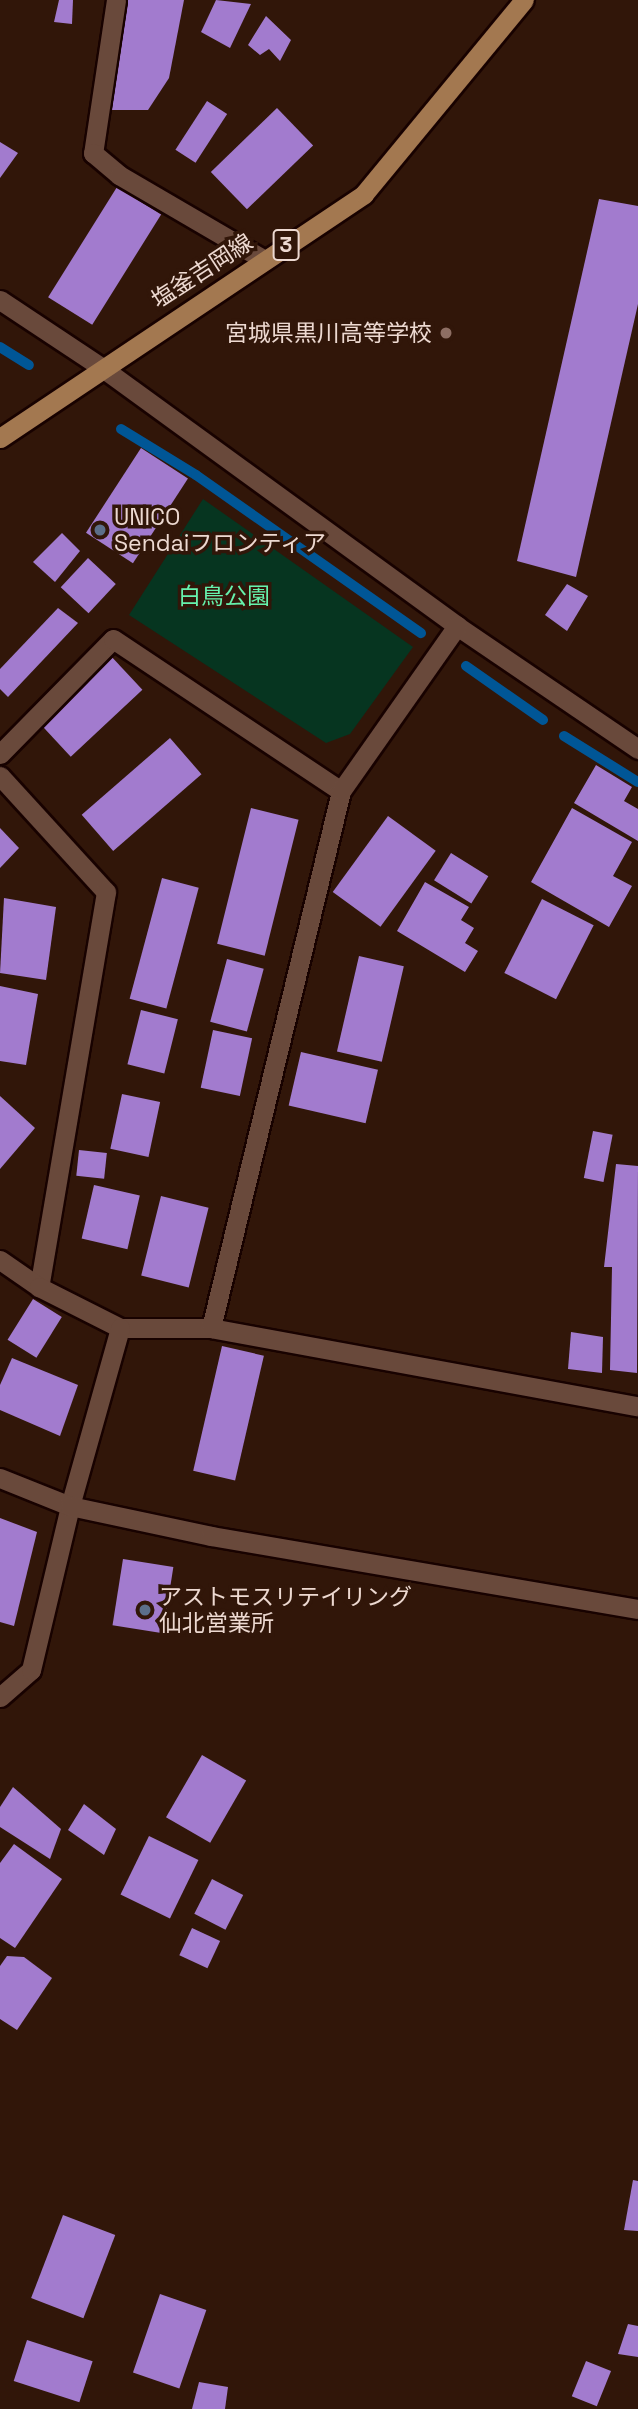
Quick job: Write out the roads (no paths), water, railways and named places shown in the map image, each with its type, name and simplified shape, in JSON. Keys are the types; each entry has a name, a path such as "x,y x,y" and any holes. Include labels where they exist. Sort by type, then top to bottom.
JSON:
{"main road":[{"name":"塩釜吉岡線","path":"0,438 101,367 364,194 524,0"}],"street":[{"path":"116,0 93,153 119,175 263,259"},
{"path":"0,300 101,367 457,626 638,749"},
{"path":"211,1328 341,791 457,626"},
{"path":"0,754 113,639 341,791"},
{"path":"0,776 106,892 39,1287"},
{"path":"0,1260 39,1287 120,1328 211,1328 638,1406"},
{"path":"0,1697 31,1671 70,1506 120,1328"},
{"path":"0,1478 70,1506 211,1536 638,1609"}],"waterway":[{"path":"0,347 29,365"},
{"path":"121,429 196,475 421,633"},
{"path":"466,666 543,720"},
{"path":"564,736 638,782"}],"place":[{"name":"宮城県黒川高等学校","path":"446,333"},
{"name":"UNICO Sendaiフロンティア","path":"100,530"},
{"name":"アストモスリテイリング 仙北営業所","path":"145,1610"}],"park label":[{"name":"白鳥公園","path":"224,596"}]}
